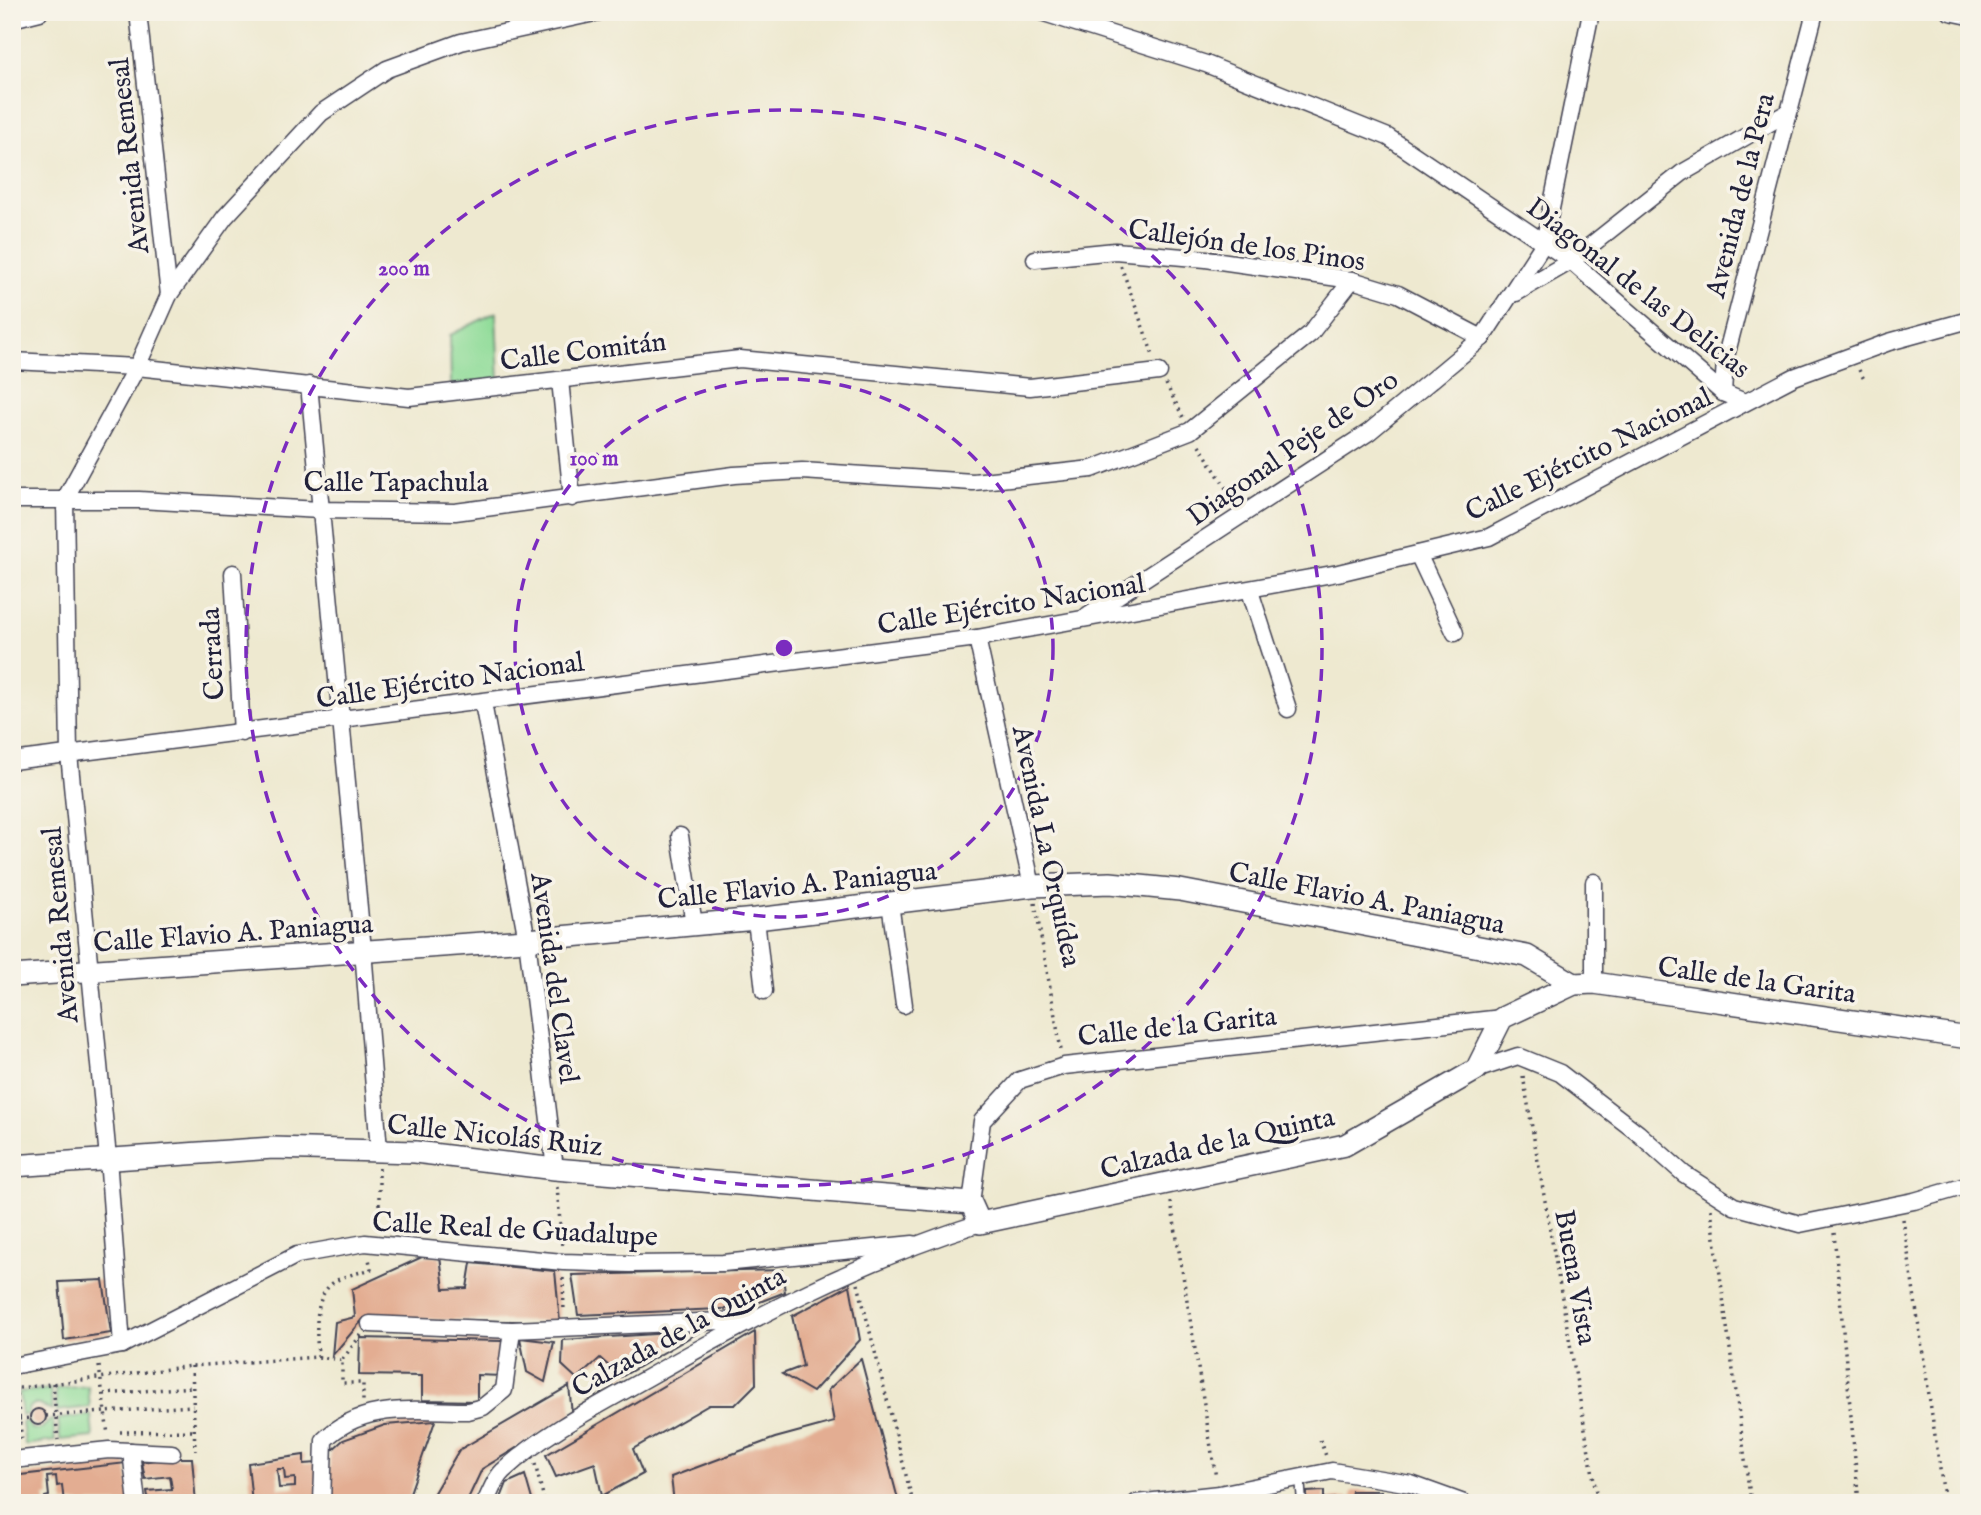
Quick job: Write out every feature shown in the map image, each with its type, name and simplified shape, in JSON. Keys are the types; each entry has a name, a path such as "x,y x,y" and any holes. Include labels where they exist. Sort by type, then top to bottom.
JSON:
{"street":[{"path":"12,19 40,12"},
{"name":"Avenida Remesal","path":"138,12 169,295"},
{"path":"65,499 137,367 169,295 225,217 321,113 387,69 461,42 599,12"},
{"name":"Diagonal de las Delicias","path":"1041,12 1206,64 1388,137 1571,261 1723,393 1745,402"},
{"name":"Diagonal Peje de Oro","path":"1080,621 1369,432 1482,338 1514,294 1544,243 1591,12"},
{"name":"Avenida de la Pera","path":"1723,393 1725,360 1815,12"},
{"path":"1950,12 1969,16"},
{"path":"1514,294 1571,261 1682,173 1787,113"},
{"name":"Callejón de los Pinos","path":"1035,259 1115,251 1206,259 1352,280 1398,295 1482,338"},
{"name":"Calle Tapachula","path":"12,500 65,499 320,510 455,512 734,475 802,471 973,482 1091,469 1190,431 1310,334 1352,280"},
{"name":"Calle Ejército Nacional","path":"12,761 977,638 1250,590 1418,554 1489,537 1794,377 1969,320"},
{"name":"Calle Comitán","path":"12,360 137,367 409,397 740,359 1030,387 1160,372"},
{"path":"560,380 572,498"},
{"path":"309,385 363,950 379,1150"},
{"name":"Avenida Remesal","path":"65,499 69,754 108,1158 122,1345"},
{"path":"1418,554 1455,633"},
{"name":"Cerrada","path":"233,573 242,733"},
{"path":"1250,590 1288,709"},
{"name":"Avenida La Orquídea","path":"977,638 1032,886"},
{"name":"Avenida del Clavel","path":"483,703 527,940 555,1169"},
{"path":"680,836 694,924"},
{"path":"1584,984 1594,882"},
{"name":"Calle Flavio A. Paniagua","path":"12,976 527,940 755,919 1032,886 1110,883 1180,890 1527,957 1584,984"},
{"path":"890,903 904,1005"},
{"path":"755,919 764,991"},
{"name":"Calle de la Garita","path":"975,1213 982,1121 1020,1080 1064,1066 1502,1018 1584,984 1969,1038"},
{"path":"1476,1070 1502,1018"},
{"path":"1520,1057 1560,1073 1629,1125 1684,1174 1734,1206 1800,1224 1901,1203 1969,1185"},
{"name":"Calzada de la Quinta","path":"485,1503 501,1473 530,1449 621,1393 748,1320 975,1213 1169,1183 1345,1144 1476,1070 1520,1057"},
{"name":"Calle Nicolás Ruiz","path":"12,1166 273,1147 379,1150 496,1159 555,1169 975,1213"},
{"name":"Calle Real de Guadalupe","path":"12,1366 122,1345 297,1255 372,1243 563,1262 723,1263 913,1244"},
{"path":"370,1324 512,1330 748,1320"},
{"path":"322,1503 324,1440 344,1423 362,1415 484,1407 504,1390 512,1330"},
{"path":"17,1455 109,1450 141,1454 172,1453"},
{"path":"131,1451 137,1503"},
{"path":"1136,1503 1219,1493 1332,1471 1425,1496 1464,1503"}],"lane":[{"path":"1300,1478 1302,1503"}],"path":[{"path":"1115,251 1160,372 1190,431 1243,515"},
{"name":"Avenida La Orquídea","path":"1032,886 1064,1066"},
{"name":"Buena Vista","path":"1520,1057 1598,1503"},
{"path":"318,1357 316,1327 323,1292 335,1280 371,1269 379,1150"},
{"path":"555,1169 563,1262 564,1328"},
{"path":"1169,1183 1219,1493"},
{"path":"1709,1190 1752,1503"},
{"path":"1901,1203 1945,1503"},
{"path":"1831,1218 1859,1503"},
{"path":"855,1268 913,1503"},
{"path":"362,1415 363,1383 342,1383 342,1360 370,1324"},
{"path":"94,1351 102,1376 109,1450"},
{"path":"17,1455 19,1419 14,1388 192,1366 318,1357 342,1360"},
{"path":"192,1366 195,1451"},
{"path":"53,1383 58,1446"},
{"path":"104,1394 192,1387"},
{"path":"46,1416 193,1406"},
{"path":"19,1419 30,1418"},
{"path":"107,1432 194,1431"},
{"path":"530,1449 545,1503"}],"green space":[{"path":"496,312 499,381 451,385 450,335"},
{"path":"88,1386 90,1407 57,1411 55,1389"},
{"path":"50,1389 53,1411 37,1404 29,1407 27,1415 22,1415 19,1392"},
{"path":"91,1415 93,1437 60,1440 58,1419"},
{"path":"53,1419 55,1441 25,1445 22,1422 27,1421 30,1428 39,1430"}],"building":[{"path":"440,1256 444,1289 467,1288 471,1263 555,1271 560,1322 364,1318 332,1356 335,1322 355,1317 352,1289 422,1257"},
{"path":"782,1270 785,1292 744,1308 578,1315 572,1275"},
{"path":"103,1280 111,1333 64,1340 59,1282"},
{"path":"850,1285 860,1340 813,1392 782,1374 803,1366 792,1316"},
{"path":"701,1331 621,1377 600,1358 577,1379 562,1365 563,1340"},
{"path":"755,1332 756,1384 735,1405 709,1405 633,1449 643,1474 602,1496 595,1463 556,1477 546,1455"},
{"path":"360,1338 503,1341 502,1376 477,1375 477,1401 422,1400 422,1376 359,1375"},
{"path":"520,1338 554,1342 545,1382 527,1372"},
{"path":"861,1359 899,1503 674,1503 671,1477 775,1438 834,1422 828,1390"},
{"path":"569,1386 572,1414 482,1469 466,1503 442,1503 432,1496 459,1450"},
{"path":"38,1409 44,1411 44,1423 38,1425 32,1423 30,1417 32,1411"},
{"path":"435,1421 410,1493 410,1503 329,1503 330,1452 343,1440 385,1425"},
{"path":"304,1455 304,1464 317,1463 317,1499 302,1500 302,1503 252,1503 248,1463","holes":["277,1469 284,1469 285,1479 295,1478 295,1487 279,1488"]},
{"path":"192,1458 196,1503 149,1503 147,1491 172,1489 170,1476 145,1479 142,1462"},
{"path":"126,1463 131,1503 64,1503 62,1485 57,1486 56,1476 47,1477 49,1496 45,1497 46,1503 12,1503 12,1476"},
{"path":"525,1475 533,1503 499,1503 507,1483"},
{"path":"1324,1491 1324,1499 1348,1498 1348,1503 1307,1503 1307,1492"},
{"path":"1352,1491 1381,1491 1380,1503 1350,1503"}]}
